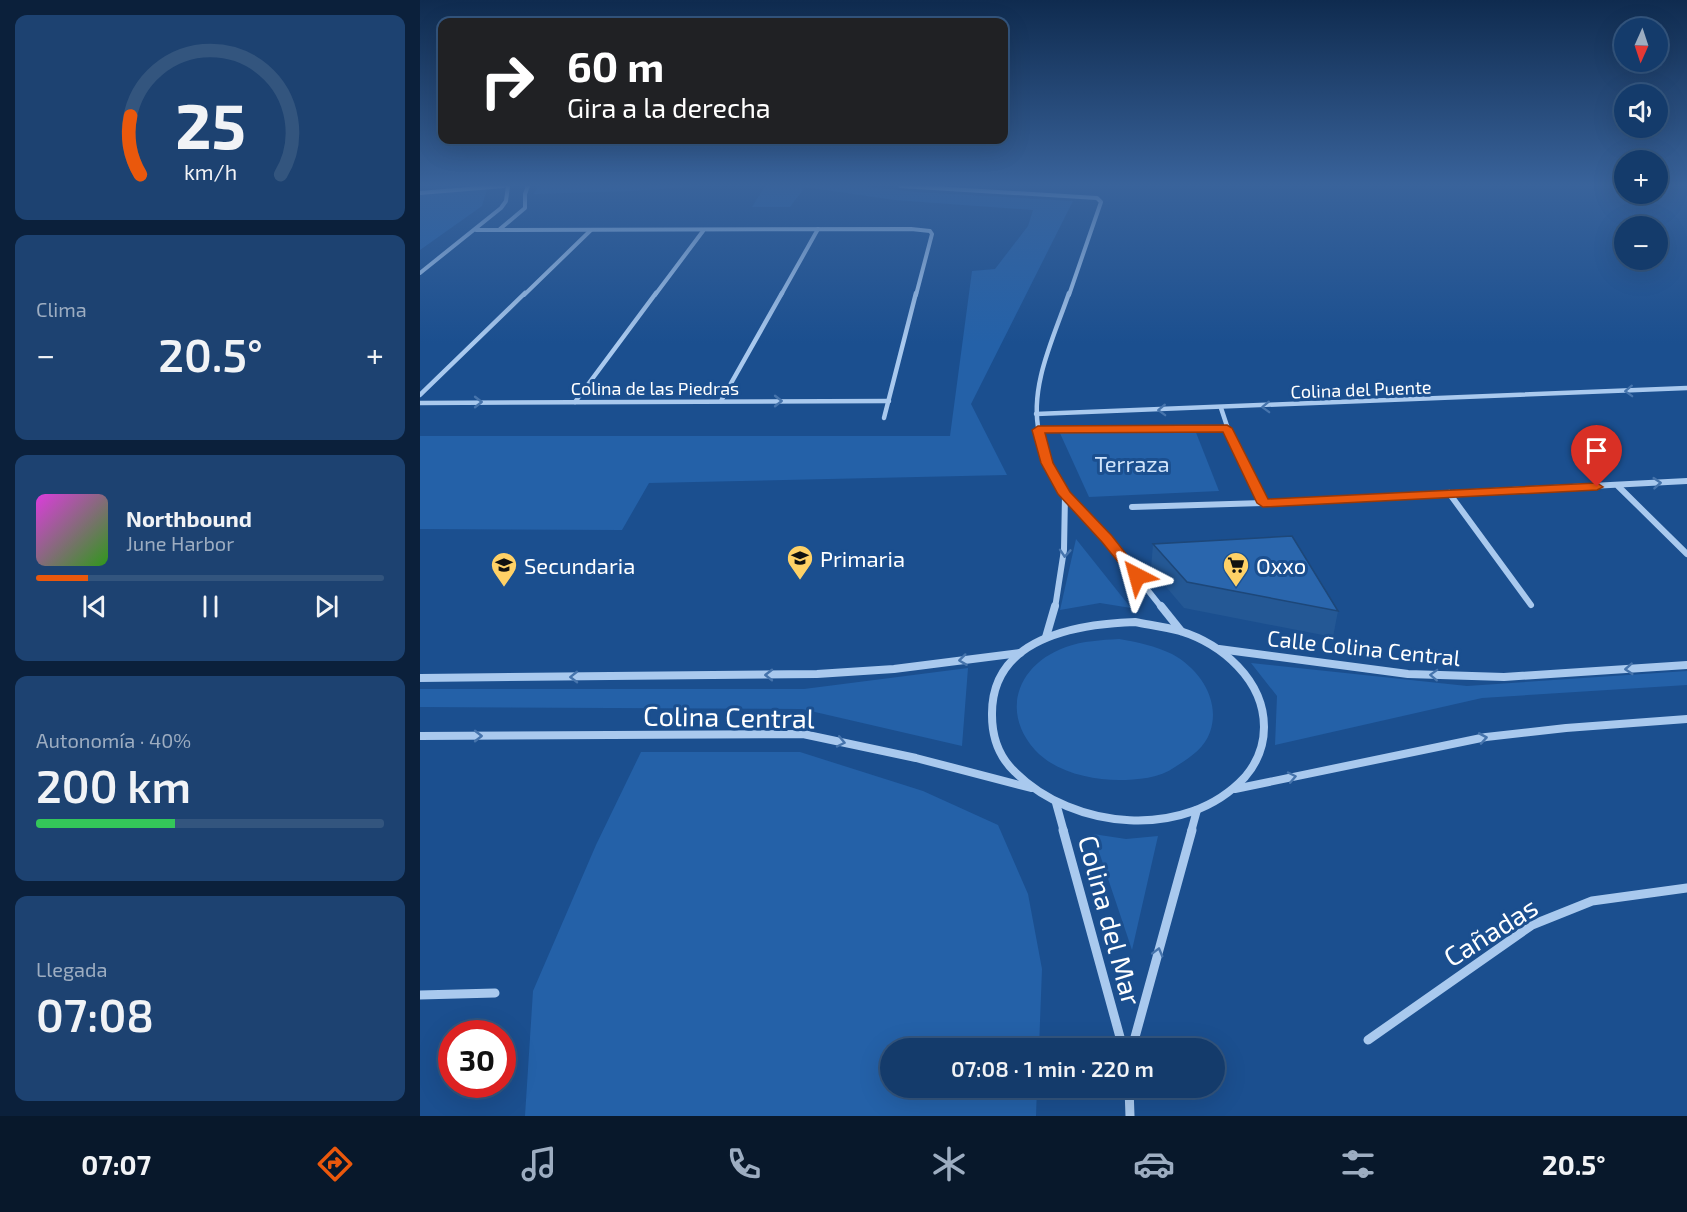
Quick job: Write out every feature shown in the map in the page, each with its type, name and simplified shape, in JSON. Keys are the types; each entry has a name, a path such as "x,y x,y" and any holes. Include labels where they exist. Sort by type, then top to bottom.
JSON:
{"street":[{"path":"420,273 465,238"},
{"path":"420,395 583,238"},
{"path":"575,402 698,238"},
{"path":"721,401 813,238"},
{"path":"884,418 931,238"},
{"path":"1088,238 1041,375 1036,414 1038,430 1047,463 1065,494 1107,539 1181,631"},
{"name":"Colina del Puente","path":"1036,414 1687,388"},
{"name":"Colina de las Piedras","path":"420,403 889,401"},
{"path":"1221,408 1227,428 1263,503"},
{"path":"1038,430 1227,428"},
{"path":"1132,507 1263,503 1687,481"},
{"path":"1618,486 1687,554"},
{"path":"1449,493 1531,605"},
{"path":"1046,637 1058,604 1066,552 1065,494"},
{"path":"1234,789 1257,761 1266,730 1261,700 1244,672 1218,649 1181,631 1135,622 1088,624 1046,637 1021,653 1000,676 990,703 992,733 1005,762 1031,788 1056,803 1102,818 1152,820 1197,810 1234,789 1486,737 1566,728 1687,719"},
{"name":"Calle Colina Central","path":"1218,649 1418,674 1504,677 1687,665"},
{"name":"Colina Central","path":"420,678 818,674 894,669 1021,653"},
{"name":"Colina Central","path":"420,736 803,734 916,758 1031,788"},
{"name":"Colina del Mar","path":"1056,803 1121,1038"},
{"name":"Colina del Mar","path":"1135,1038 1197,810"},
{"name":"Cañadas","path":"1368,1041 1532,925 1592,901 1687,888"},
{"path":"420,995 495,993"},
{"path":"1129,1098 1130,1116"}],"green space":[{"path":"420,238 437,238 420,250"},
{"path":"1019,238 1054,238 971,404 1007,475 649,483 622,530 420,529 420,436 950,436 972,271 995,269"},
{"name":"Terraza","path":"1195,430 1219,491 1089,497 1059,431"},
{"path":"1076,539 1131,608 1100,603 1060,610"},
{"path":"1119,639 1159,649 1182,660 1206,687 1213,709 1210,732 1196,752 1169,771 1148,778 1108,780 1063,769 1043,758 1035,750 1024,735 1018,720 1019,690 1036,665 1049,655 1072,645"},
{"path":"1251,663 1467,686 1687,671 1687,685 1482,698 1275,745 1277,696"},
{"path":"968,668 962,746 802,709 420,707 420,689 804,689"},
{"path":"641,752 800,752 923,791 998,825 1028,894 1042,969 1039,1038 880,1038 880,1098 1037,1098 1036,1116 525,1116 533,991 596,845"},
{"path":"1093,834 1126,839 1158,836 1132,950"}],"building":[{"path":"1292,536 1338,611 1187,582 1153,544"}],"place":[{"name":"Primaria","path":"800,581"},
{"name":"Secundaria","path":"504,588"},
{"name":"Oxxo","path":"1236,588"}],"route":[{"path":"1137,576 1107,539 1065,494 1047,463 1038,430 1227,428 1263,503 1597,487"}]}
